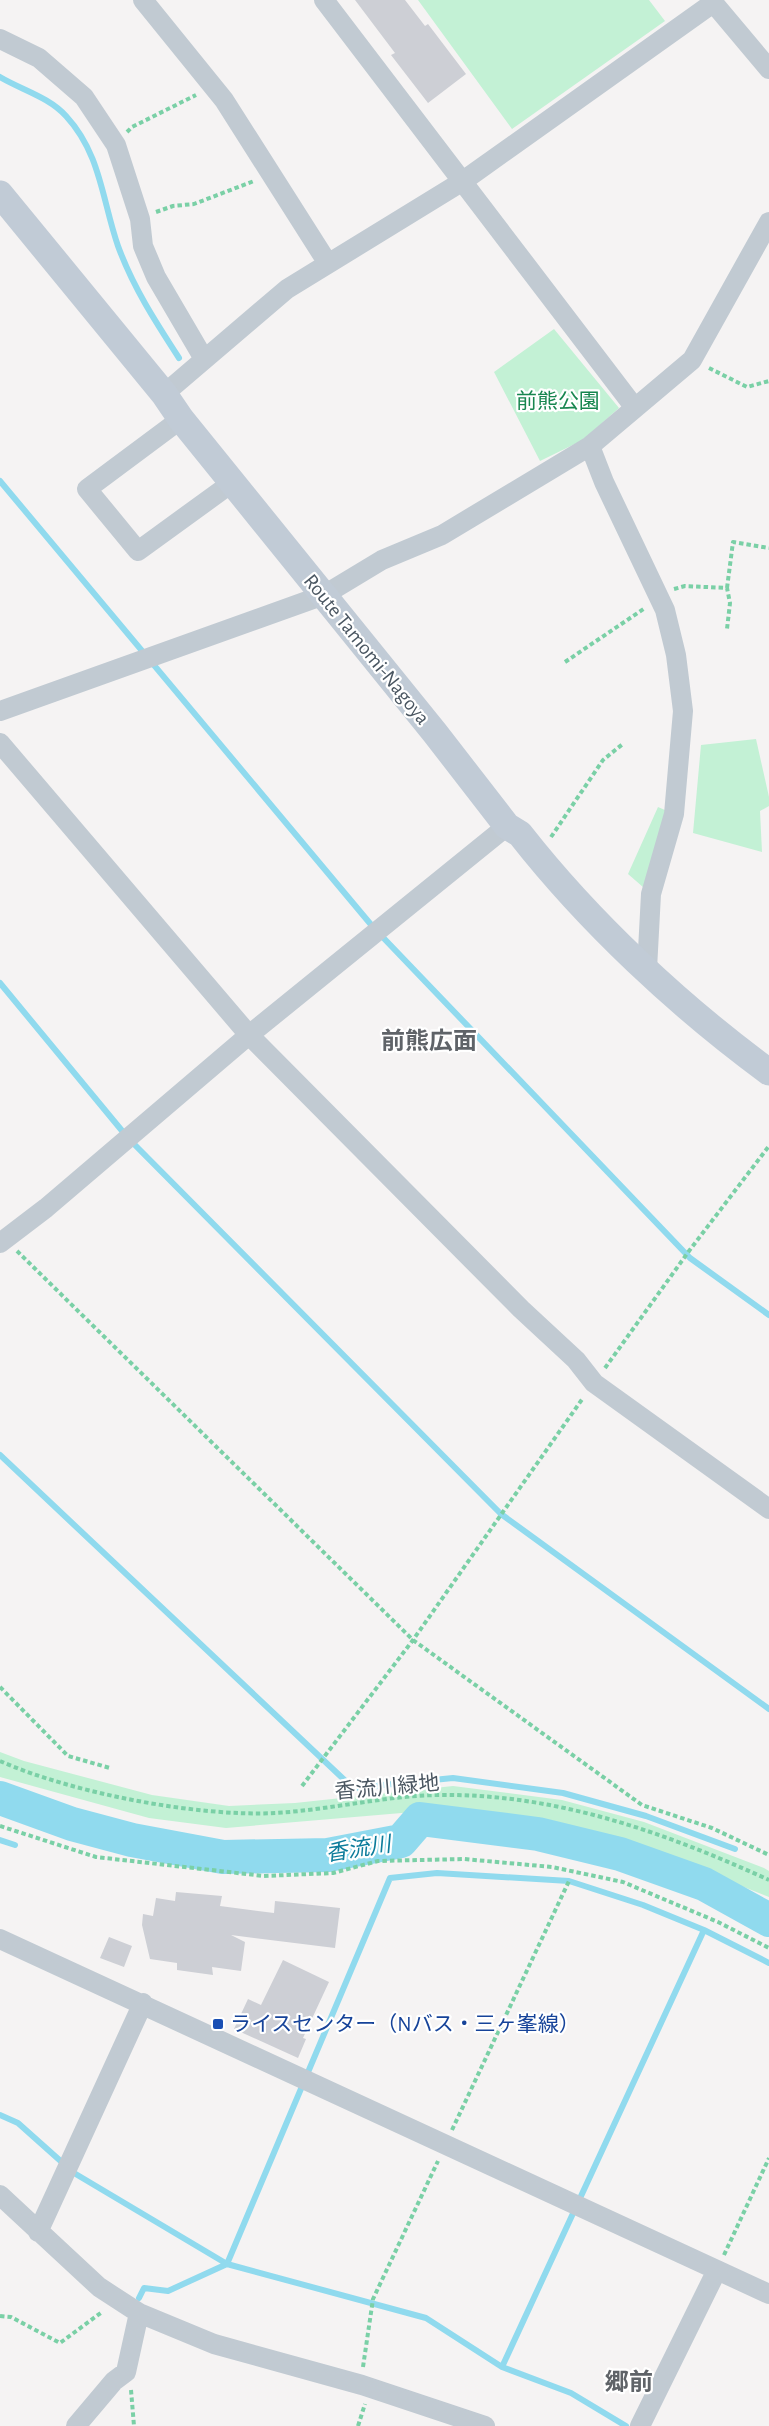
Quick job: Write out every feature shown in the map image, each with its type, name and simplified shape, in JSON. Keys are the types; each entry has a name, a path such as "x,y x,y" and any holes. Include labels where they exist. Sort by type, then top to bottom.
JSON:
{"main road":[{"name":"Route Tamomi-Nagoya","path":"0,194 164,394 181,419 507,826 520,834 540,859 647,969 729,1042 769,1072"}],"street":[{"path":"143,0 213,87 327,262"},
{"path":"324,0 635,408"},
{"path":"164,394 287,289 327,262 463,181 712,2 769,69"},
{"path":"0,39 39,58 84,97 116,145 140,219 143,246 156,277 204,359"},
{"path":"0,711 324,595 382,561 452,529 590,446 692,360 769,222"},
{"path":"181,419 87,489 123,534 138,551 233,482"},
{"path":"590,446 604,482 664,610 676,655 683,711 674,814 651,894 647,969"},
{"path":"0,743 249,1035 521,1309 576,1360 594,1383 769,1509"},
{"path":"1,1239 53,1202 249,1035 507,826"},
{"path":"0,1939 143,2003 769,2294"},
{"path":"38,2232 143,2003"},
{"path":"0,2195 99,2287 139,2313 214,2344 324,2377 362,2385 485,2426"},
{"path":"640,2426 717,2270"},
{"path":"76,2426 114,2381 126,2372 139,2313"}],"path":[{"path":"116,145 132,127 213,87"},
{"path":"140,219 173,206 194,204 271,174"},
{"path":"692,360 747,387 769,381"},
{"path":"727,588 733,542 769,548"},
{"path":"540,859 556,825 603,760 624,743"},
{"path":"302,1786 413,1640 689,1251 769,1146"},
{"path":"1,1239 413,1640 642,1805 712,1828 769,1855"},
{"path":"0,1687 68,1756 110,1768"},
{"name":"香流川緑地","path":"0,1761 19,1770 100,1791 151,1802 229,1814 276,1813 437,1795 538,1801 649,1830 769,1880"},
{"path":"0,1826 96,1857 264,1876 333,1873 378,1861 464,1859 552,1867 623,1882 718,1922 769,1948"},
{"path":"717,2270 769,2158"},
{"path":"0,2316 11,2317 60,2343 102,2312 139,2313"},
{"path":"126,2372 134,2426"}],"green space":[{"path":"418,0 649,0 665,21 512,129"},
{"name":"前熊公園","path":"554,329 619,408 583,440 540,461 494,372"},
{"path":"756,739 769,797 769,806 760,811 762,852 693,833 701,745"},
{"path":"658,807 674,814 651,894 628,874"},
{"path":"0,1752 24,1761 152,1795 229,1806 295,1803 453,1786 562,1800 644,1822 764,1868 769,1871 769,1897 635,1844 558,1822 449,1809 226,1828 149,1818 0,1777"}],"building":[{"path":"355,0 405,0 425,26 428,24 466,74 428,103 391,55 395,53"},
{"path":"176,1892 222,1896 220,1906 274,1913 275,1901 340,1908 335,1948 231,1935 245,1942 241,1971 212,1967 213,1975 177,1970 177,1963 150,1959 142,1925 143,1914 153,1916 156,1898 175,1901"},
{"path":"109,1937 132,1946 124,1967 100,1958"},
{"path":"283,1960 329,1982 303,2038 306,2039 298,2058 234,2029 248,1999 261,2005"}],"waterway":[{"path":"0,77 52,104 78,131 94,162 118,246 130,276 179,358"},
{"path":"0,481 373,927 690,1258 769,1315"},
{"path":"0,983 128,1138 501,1514 769,1709"},
{"path":"0,1455 353,1788 453,1778 563,1793 646,1816 735,1849"},
{"name":"香流川","path":"0,1798 72,1824 132,1840 223,1857 328,1855 401,1841 420,1819 538,1834 620,1854 704,1884 769,1920"},
{"path":"0,1840 15,1845"},
{"path":"139,2298 144,2288 168,2291 227,2264 390,1878 437,1873 569,1881 643,1905 704,1930 769,1963"},
{"path":"502,2367 704,1930"},
{"path":"0,2115 18,2123 74,2173 227,2264 426,2318 502,2367 571,2393 626,2426"}],"place":[{"name":"ライスセンター（Nバス・三ヶ峯線）","path":"218,2024"}],"district":[{"name":"前熊広面","path":"429,1041"},
{"name":"郷前","path":"629,2382"}]}
